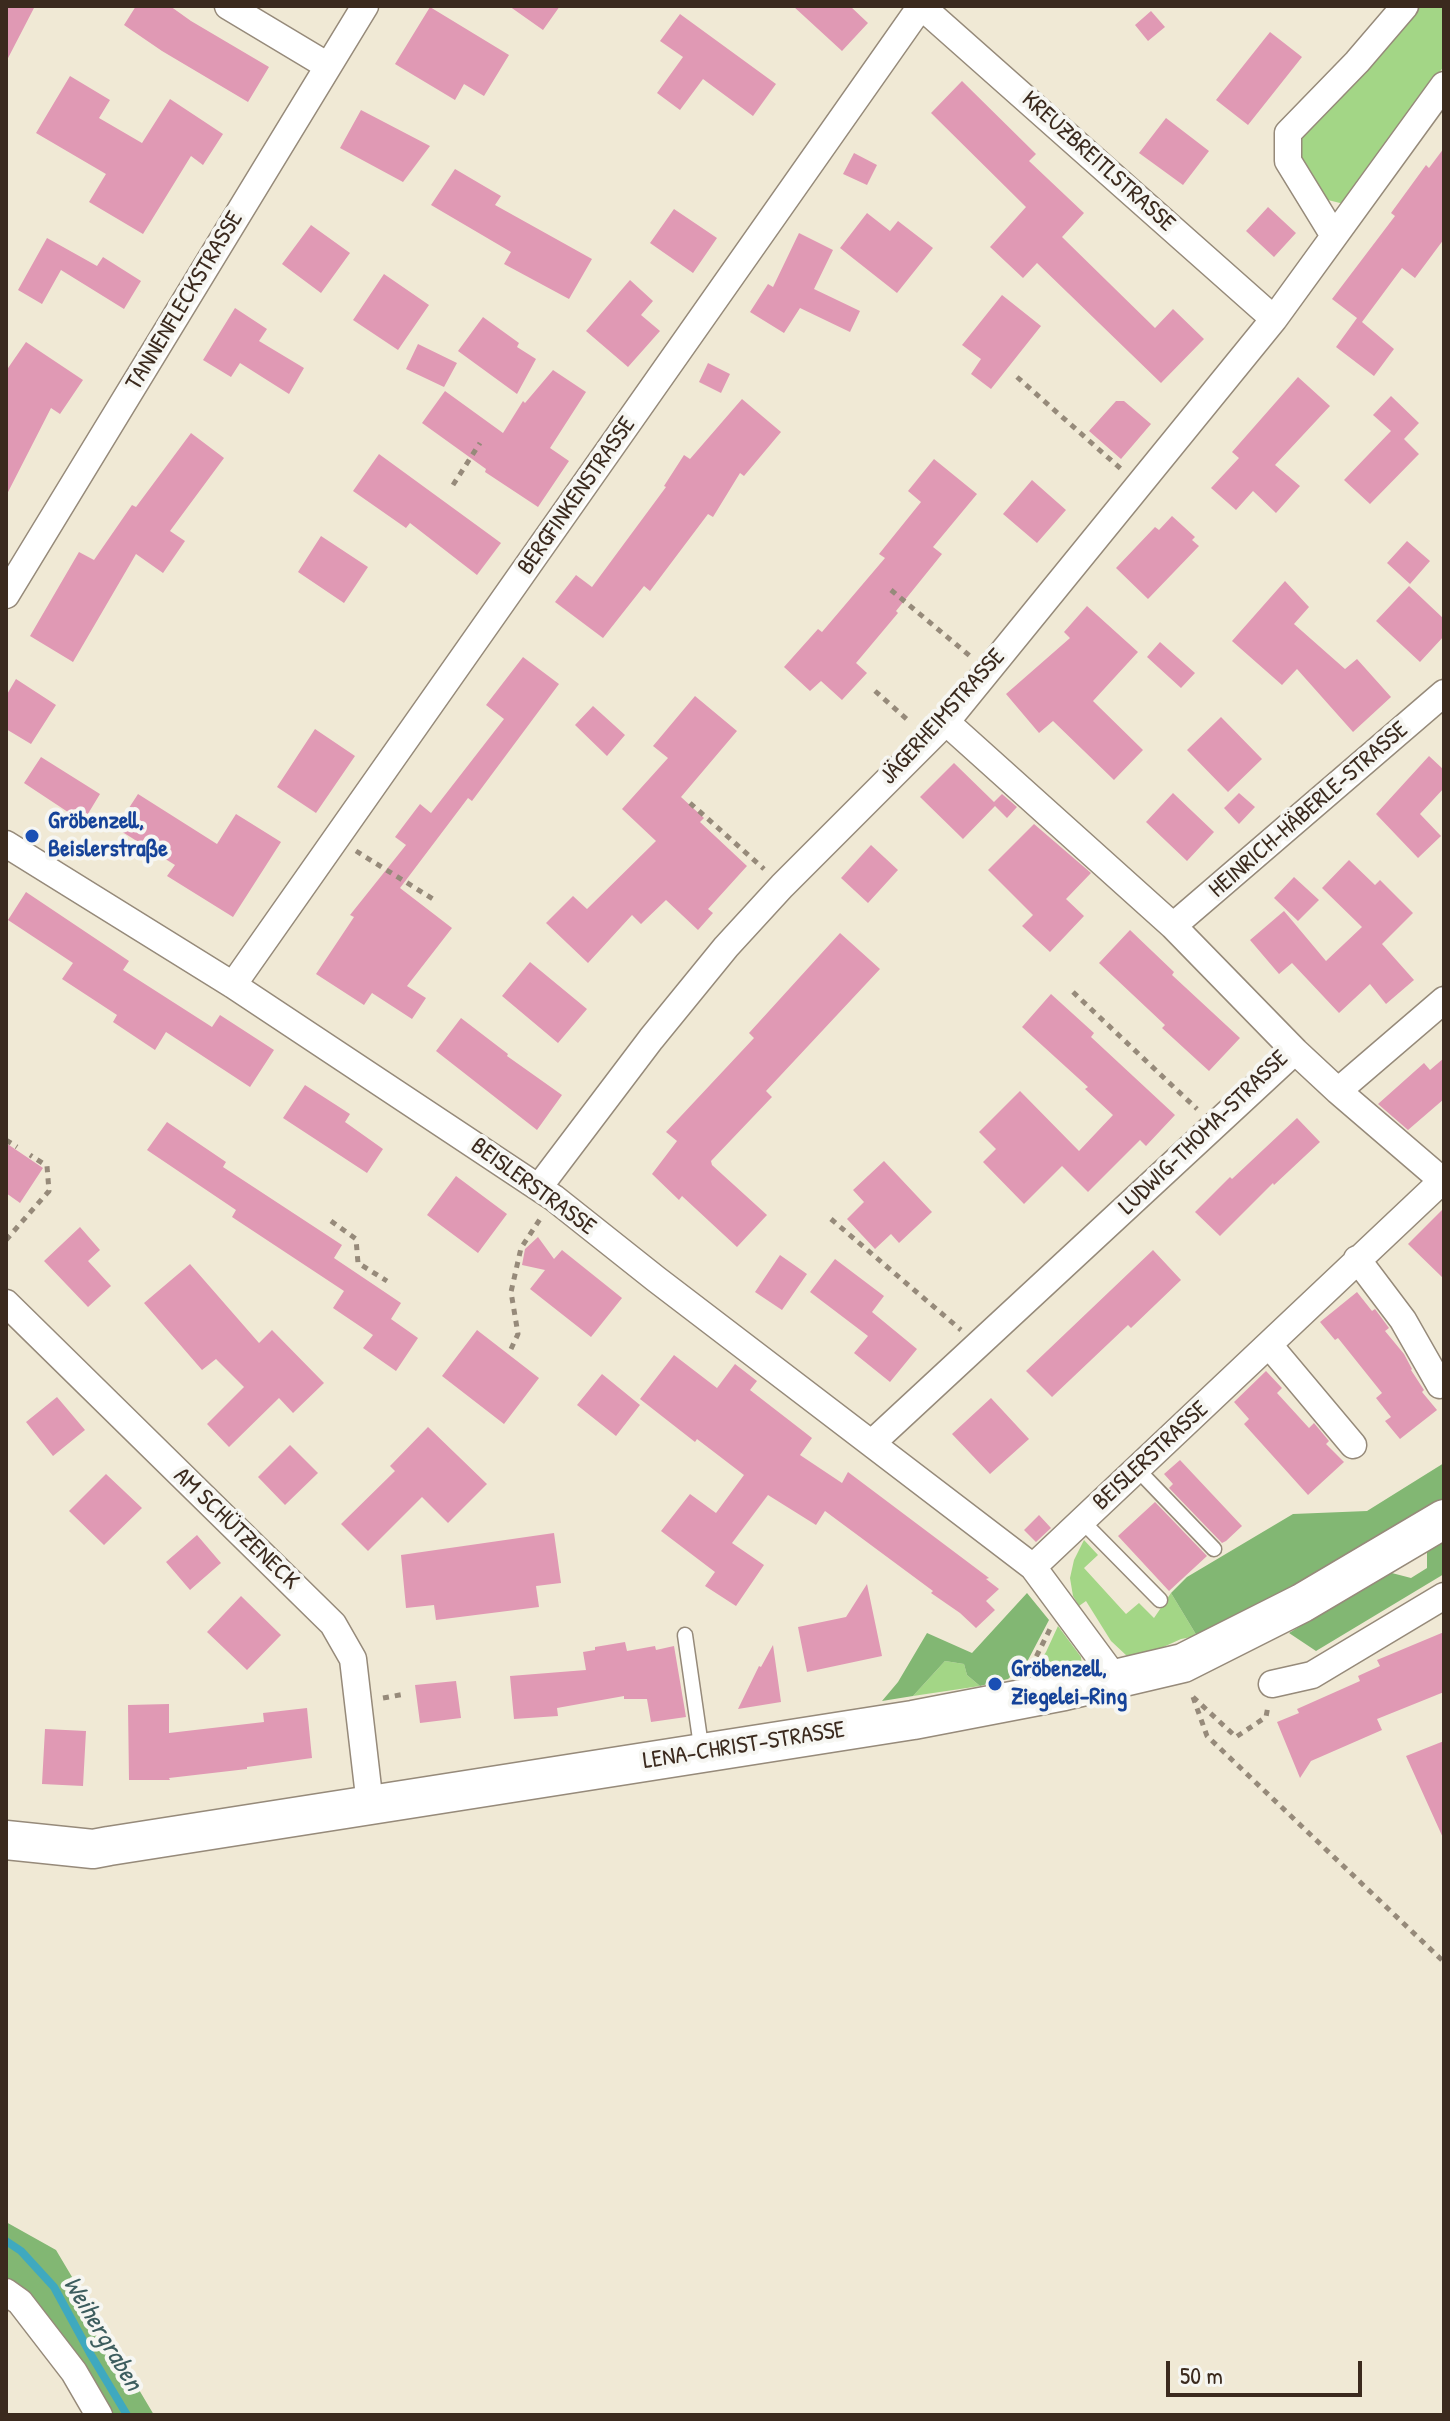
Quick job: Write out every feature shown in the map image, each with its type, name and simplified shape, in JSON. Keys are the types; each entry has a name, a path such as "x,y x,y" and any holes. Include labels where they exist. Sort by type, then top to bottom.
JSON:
{"street":[{"path":"228,6 328,66"},
{"name":"TANNENFLECKSTRASSE","path":"6,595 365,6"},
{"name":"KREUZBREITLSTRASSE","path":"921,6 1274,319"},
{"name":"BERGFINKENSTRASSE","path":"233,985 921,6"},
{"path":"1334,236 1288,161 1288,133 1357,62 1405,6"},
{"name":"JÄGERHEIMSTRASSE","path":"542,1200 651,1039 726,947 782,886 938,730 988,671 1274,319 1444,85"},
{"name":"HEINRICH-HÄBERLE-STRASSE","path":"1173,926 1444,693"},
{"name":"LUDWIG-THOMA-STRASSE","path":"872,1443 1295,1051 1173,926 938,730"},
{"name":"BEISLERSTRASSE","path":"6,844 233,985 542,1200 872,1443 1033,1567 1115,1678"},
{"path":"1338,1091 1444,1000"},
{"name":"BEISLERSTRASSE","path":"1033,1567 1444,1180 1295,1051"},
{"path":"1357,1259 1403,1320 1440,1385"},
{"name":"AM SCHÜTZENECK","path":"6,1303 333,1624 353,1659 370,1805"},
{"path":"1269,1345 1353,1445"},
{"name":"LENA-CHRIST-STRASSE","path":"6,1840 93,1849 913,1720 1064,1691 1183,1663 1302,1603 1444,1519"},
{"path":"1272,1684 1312,1675 1444,1596"},
{"path":"6,2292 20,2302 74,2372 99,2415"}],"lane":[{"path":"1137,1469 1214,1549"},
{"path":"1082,1521 1160,1600"},
{"path":"685,1635 702,1753"}],"path":[{"path":"1017,377 1139,486"},
{"path":"453,485 480,443"},
{"path":"891,590 988,671"},
{"path":"875,691 938,730"},
{"path":"690,803 782,886"},
{"path":"337,839 433,899"},
{"path":"1073,992 1214,1126"},
{"path":"6,1140 17,1147"},
{"path":"6,1240 49,1191 47,1166 30,1155"},
{"path":"511,1349 518,1334 511,1292 521,1248 542,1200"},
{"path":"831,1219 978,1345"},
{"path":"331,1221 356,1239 358,1263 387,1281"},
{"path":"1272,1684 1266,1717 1236,1737 1193,1697 1207,1736 1444,1962"}],"green space":[{"path":"1405,6 1444,6 1444,66 1344,204 1324,199 1294,159 1299,129"},
{"path":"1444,1463 1444,1501 1267,1604 1197,1636 1171,1593 1187,1577 1293,1514 1367,1511"},
{"path":"1084,1540 1098,1555 1084,1568 1126,1614 1139,1603 1154,1618 1171,1593 1197,1636 1181,1639 1137,1659 1127,1656 1111,1641 1086,1601 1079,1606 1073,1596 1070,1578 1074,1560"},
{"path":"1444,1540 1444,1574 1316,1651 1289,1633 1388,1572 1411,1578 1427,1568 1427,1551"},
{"path":"1027,1593 1049,1620 1027,1662 1008,1679 980,1686 967,1675 964,1664 945,1661 913,1696 882,1701 898,1682 927,1633 972,1653"},
{"path":"1058,1626 1081,1657 1082,1668 1020,1682 1035,1669"},
{"path":"945,1661 964,1664 967,1675 980,1686 913,1696"},
{"path":"6,2222 56,2250 154,2415 107,2415 56,2331 6,2277"}],"building":[{"path":"6,6 35,6 6,62"},
{"path":"136,6 170,6 269,67 248,102 124,25"},
{"path":"509,6 560,6 543,30"},
{"path":"793,6 850,6 868,23 842,51"},
{"path":"430,7 509,55 484,96 464,84 455,100 395,64"},
{"path":"1151,11 1165,27 1148,41 1135,25"},
{"path":"680,14 776,84 753,116 703,79 680,110 657,93 683,57 660,41"},
{"path":"1270,32 1302,57 1248,125 1216,100"},
{"path":"70,76 110,100 99,118 142,143 170,99 223,134 203,165 191,156 143,234 89,202 106,174 36,133"},
{"path":"962,81 1036,154 1029,161 1084,213 1062,237 1155,328 1173,309 1204,339 1161,383 1037,263 1023,278 990,247 1026,207 931,113"},
{"path":"361,110 430,146 403,182 340,148"},
{"path":"1166,118 1209,151 1183,185 1139,153"},
{"path":"1444,148 1444,239 1415,278 1402,268 1362,322 1394,349 1374,376 1336,347 1357,318 1332,299 1395,216 1391,213 1426,165 1429,168"},
{"path":"854,153 877,165 867,185 843,174"},
{"path":"455,169 501,196 495,205 592,259 569,299 504,264 511,252 431,205"},
{"path":"1268,207 1296,233 1274,257 1246,231"},
{"path":"674,209 717,238 693,273 650,243"},
{"path":"867,213 890,231 898,221 933,248 897,293 840,248"},
{"path":"311,225 350,253 321,293 282,264"},
{"path":"799,233 833,250 814,289 860,311 850,332 800,308 784,333 750,312 768,284 773,287"},
{"path":"47,238 97,266 103,257 141,281 124,309 61,270 42,304 18,290"},
{"path":"384,274 429,305 398,350 353,320"},
{"path":"630,280 653,301 641,315 660,331 628,367 586,331"},
{"path":"1002,295 1041,326 991,389 971,374 981,359 962,345"},
{"path":"235,308 267,329 259,341 304,368 289,394 240,363 231,377 203,360"},
{"path":"483,317 536,359 517,394 458,351"},
{"path":"26,342 83,380 60,414 51,408 6,496 6,371"},
{"path":"418,344 457,363 444,387 406,369"},
{"path":"708,363 730,374 721,393 699,382"},
{"path":"553,370 586,392 550,448 569,461 538,507 485,472 486,469 422,423 445,391 503,433 523,401 525,403"},
{"path":"1298,377 1330,406 1275,465 1300,486 1276,513 1253,491 1236,510 1211,488 1239,458 1232,452"},
{"path":"1391,396 1419,423 1404,439 1419,454 1370,504 1344,480 1391,431 1373,415"},
{"path":"742,399 781,432 744,476 740,473 713,517 708,514 650,591 644,586 603,638 555,602 576,575 592,587 666,487 684,455 690,459"},
{"path":"1116,401 1124,401 1151,424 1121,459 1089,431"},
{"path":"191,433 224,458 170,531 185,541 163,573 136,554 73,662 30,636 79,552 94,560 132,505 136,507"},
{"path":"379,454 501,543 477,575 410,523 406,528 353,491"},
{"path":"934,459 977,494 933,547 942,554 856,663 867,673 842,700 821,681 810,691 784,667 818,629 822,632 885,558 879,554 921,502 908,491"},
{"path":"1032,480 1066,510 1037,543 1003,514"},
{"path":"1172,516 1195,537 1192,540 1199,546 1148,599 1116,568 1155,527 1159,530"},
{"path":"321,536 368,567 344,603 298,572"},
{"path":"1407,541 1430,561 1410,584 1387,563"},
{"path":"1285,581 1309,607 1294,624 1345,669 1357,659 1391,697 1353,732 1297,669 1282,685 1232,641"},
{"path":"1409,586 1444,619 1444,636 1420,662 1376,621"},
{"path":"1087,606 1138,652 1093,701 1143,750 1114,780 1053,721 1039,733 1006,694 1070,638 1064,632"},
{"path":"1160,642 1195,673 1181,688 1147,657"},
{"path":"523,657 559,684 472,801 468,798 400,888 452,928 407,986 426,998 412,1019 372,993 364,1005 316,974 354,917 350,915 406,845 395,837 420,804 431,813 504,719 486,705"},
{"path":"16,679 56,705 31,744 6,729 6,696"},
{"path":"695,696 737,731 681,797 704,818 700,822 747,866 708,909 713,913 698,930 666,900 641,924 632,915 588,963 546,923 573,896 587,909 656,841 622,809 668,758 653,746"},
{"path":"593,706 625,735 607,756 575,725"},
{"path":"1221,717 1262,759 1228,792 1187,750"},
{"path":"315,729 355,756 316,813 277,787"},
{"path":"1429,756 1444,770 1444,788 1420,814 1441,836 1418,858 1376,814"},
{"path":"41,757 100,794 83,822 24,783"},
{"path":"954,763 994,802 1002,794 1017,807 1007,818 995,806 963,839 920,797"},
{"path":"1173,793 1214,832 1187,861 1146,822"},
{"path":"1239,793 1255,807 1239,824 1224,808"},
{"path":"138,794 217,844 236,814 281,842 233,917 167,876 175,865 116,828"},
{"path":"1034,824 1091,873 1066,899 1084,916 1050,952 1022,926 1033,915 988,870"},
{"path":"871,845 898,870 868,903 841,878"},
{"path":"1349,860 1375,885 1380,880 1413,913 1382,944 1414,980 1386,1004 1370,984 1339,1013 1292,963 1279,974 1250,940 1284,911 1326,961 1362,927 1322,888"},
{"path":"1294,877 1319,900 1298,921 1274,898"},
{"path":"26,892 129,961 123,970 212,1027 220,1015 274,1050 250,1087 166,1032 155,1050 113,1022 117,1015 62,979 73,963 8,920"},
{"path":"1130,930 1174,972 1172,975 1240,1038 1209,1071 1099,963"},
{"path":"840,933 880,969 766,1091 772,1097 711,1161 767,1215 737,1247 682,1196 679,1200 652,1174 677,1141 666,1132 754,1038 749,1033"},
{"path":"530,962 587,1009 558,1043 502,996"},
{"path":"1051,994 1094,1033 1091,1037 1175,1115 1146,1146 1140,1140 1088,1192 1062,1166 1024,1204 983,1162 996,1149 979,1132 1020,1091 1079,1151 1113,1115 1085,1089 1088,1087 1022,1027"},
{"path":"461,1018 562,1095 537,1130 436,1051"},
{"path":"1444,1058 1444,1099 1408,1130 1378,1104 1424,1063 1430,1070"},
{"path":"305,1085 350,1114 345,1122 383,1149 367,1173 283,1118"},
{"path":"1297,1118 1320,1142 1220,1236 1195,1212"},
{"path":"167,1122 226,1162 223,1167 342,1245 334,1258 401,1303 391,1319 418,1338 396,1371 363,1348 373,1335 333,1308 344,1291 232,1217 236,1210 147,1150"},
{"path":"6,1143 43,1168 20,1203 6,1193"},
{"path":"884,1161 932,1212 899,1243 891,1234 875,1249 847,1219 864,1202 853,1190"},
{"path":"456,1176 507,1214 478,1253 427,1215"},
{"path":"1444,1208 1444,1279 1408,1244"},
{"path":"80,1227 100,1250 88,1261 111,1286 88,1307 44,1261"},
{"path":"538,1237 554,1259 562,1250 622,1298 591,1337 530,1289 545,1270 522,1265 525,1249"},
{"path":"1153,1250 1181,1280 1052,1397 1026,1371"},
{"path":"780,1255 807,1274 782,1310 755,1292"},
{"path":"835,1259 884,1296 872,1312 917,1349 890,1382 854,1353 868,1336 810,1292"},
{"path":"190,1264 259,1343 272,1330 324,1383 293,1413 279,1398 229,1447 207,1424 244,1387 216,1359 202,1370 144,1303"},
{"path":"1357,1292 1389,1328 1385,1331 1404,1354 1424,1390 1422,1392 1437,1410 1400,1439 1385,1421 1391,1417 1376,1398 1382,1393 1338,1338 1335,1340 1320,1322"},
{"path":"477,1330 539,1378 504,1424 442,1376"},
{"path":"674,1355 717,1388 735,1364 757,1381 750,1390 812,1438 800,1455 842,1483 848,1472 989,1578 986,1579 999,1589 986,1601 995,1610 976,1628 931,1593 933,1591 825,1511 816,1525 768,1495 732,1543 764,1565 736,1606 705,1586 715,1572 661,1531 690,1494 716,1513 744,1475 640,1399"},
{"path":"1266,1371 1282,1388 1277,1393 1309,1428 1314,1423 1329,1441 1326,1444 1344,1462 1308,1495 1244,1424 1249,1419 1234,1402"},
{"path":"602,1374 640,1405 616,1436 577,1405"},
{"path":"57,1397 85,1430 53,1456 26,1422"},
{"path":"991,1398 1029,1439 990,1474 952,1434"},
{"path":"428,1427 487,1484 448,1523 422,1497 368,1551 341,1524 395,1471 390,1466"},
{"path":"290,1445 318,1473 285,1505 258,1477"},
{"path":"1180,1460 1242,1526 1226,1541 1222,1543 1169,1488 1173,1484 1164,1474"},
{"path":"106,1474 142,1508 104,1545 69,1511"},
{"path":"1155,1502 1207,1556 1169,1591 1118,1536"},
{"path":"1039,1515 1051,1528 1036,1542 1024,1530"},
{"path":"554,1533 561,1583 536,1586 539,1607 436,1620 434,1605 406,1608 401,1555"},
{"path":"197,1535 221,1563 190,1590 166,1562"},
{"path":"867,1584 882,1656 807,1672 798,1627 846,1617"},
{"path":"241,1596 281,1635 247,1670 207,1632"},
{"path":"1444,1632 1444,1692 1377,1719 1382,1730 1311,1761 1300,1778 1277,1722 1299,1713 1297,1709 1360,1681 1358,1676 1380,1666 1377,1660"},
{"path":"625,1642 627,1651 674,1646 686,1717 651,1722 647,1699 624,1699 624,1696 557,1708 558,1716 514,1719 510,1676 586,1670 583,1652"},
{"path":"773,1645 781,1702 738,1709 759,1666"},
{"path":"456,1681 461,1718 420,1723 415,1685"},
{"path":"169,1704 169,1733 264,1722 263,1713 307,1708 312,1758 170,1780 129,1780 128,1705"},
{"path":"45,1729 86,1731 83,1786 42,1784"},
{"path":"1444,1741 1444,1840 1406,1756"}],"waterway":[{"name":"Weihergraben","path":"6,2241 21,2251 54,2287 127,2415"}],"place":[{"name":"Gröbenzell, Beislerstraße","path":"32,836"},
{"name":"Gröbenzell, Ziegelei-Ring","path":"995,1684"}]}
